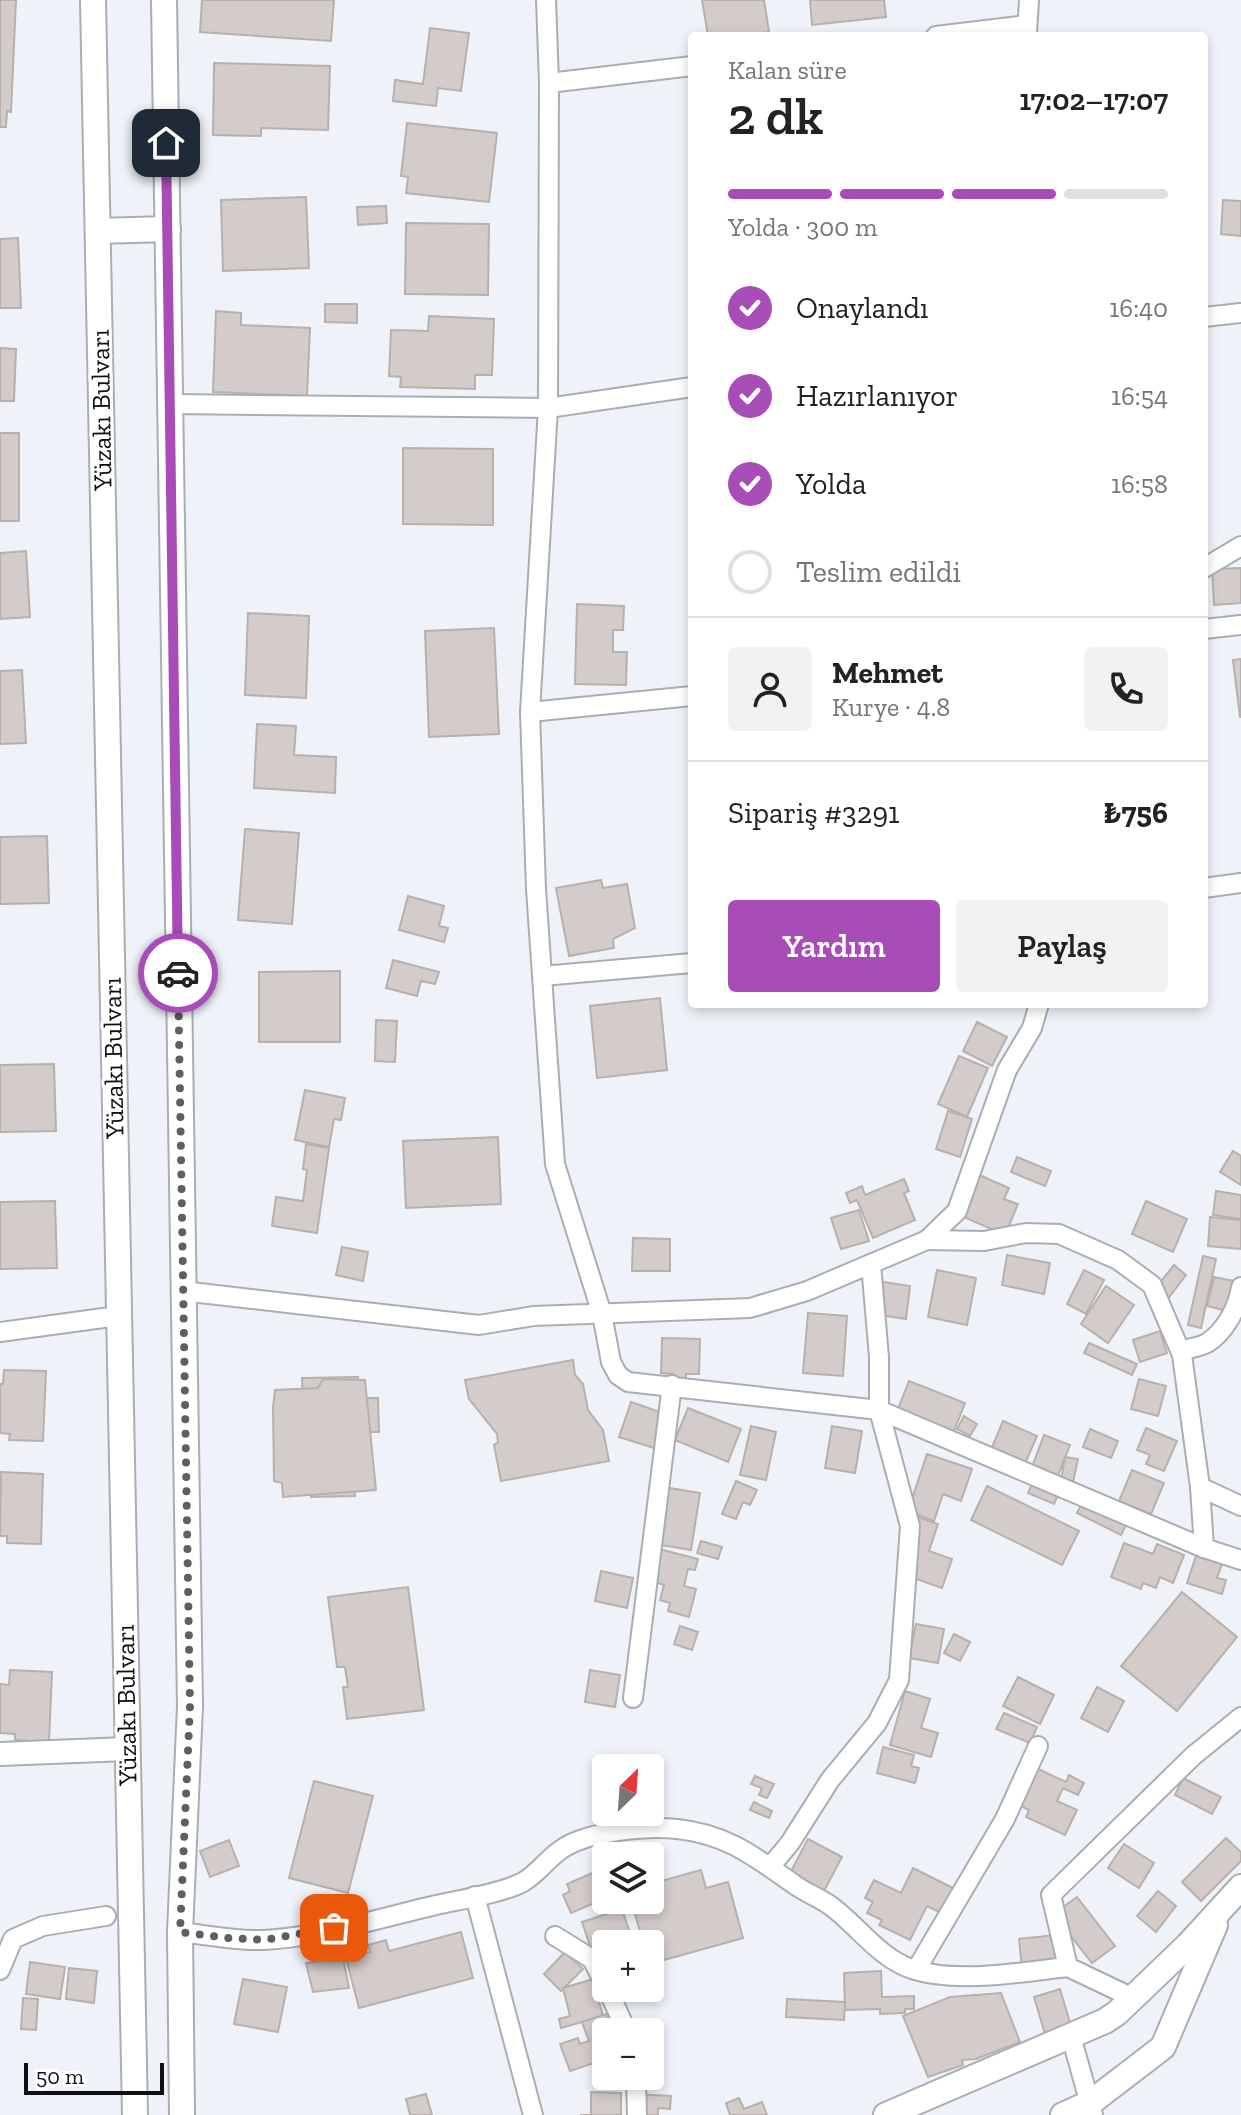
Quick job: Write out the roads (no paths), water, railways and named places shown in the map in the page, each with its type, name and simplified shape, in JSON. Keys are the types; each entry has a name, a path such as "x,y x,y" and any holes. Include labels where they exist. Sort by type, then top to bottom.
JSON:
{"main road":[{"name":"Yüzakı Bulvarı","path":"93,0 135,2115"},
{"path":"164,0 190,1706 180,1932 182,2115"},
{"path":"98,231 168,229"},
{"path":"886,2115 1105,2021 1188,1945 1241,1887"},
{"path":"1063,2115 1092,2109 1163,2047 1224,1905"}],"street":[{"path":"546,0 549,83 548,408 530,712 536,889 555,1164 602,1314 611,1362 618,1375 628,1382 879,1410 1204,1548 1241,1560"},
{"path":"997,32 1027,30 1029,0"},
{"path":"549,83 688,66"},
{"path":"1208,317 1241,313"},
{"path":"171,404 548,408 688,388"},
{"path":"1208,566 1241,546"},
{"path":"1208,629 1241,625"},
{"path":"530,712 688,696"},
{"path":"1208,887 1241,883"},
{"path":"542,976 688,963"},
{"path":"182,1291 479,1325 534,1316 750,1308 807,1291 927,1240 957,1211 1007,1070 1032,1028 1038,1008"},
{"path":"927,1240 984,1241 1026,1233 1059,1234 1118,1260 1152,1285 1181,1351 1200,1487 1204,1548"},
{"path":"770,1867 790,1843 830,1780 877,1723 899,1680 910,1526 879,1410 879,1357 871,1264"},
{"path":"1181,1351 1206,1344 1223,1328 1239,1302 1241,1287"},
{"path":"0,1332 118,1316"},
{"path":"633,1698 672,1385"},
{"path":"1200,1487 1241,1506"},
{"path":"1068,1967 1051,1895 1193,1756 1241,1717"},
{"path":"916,1970 1005,1819 1038,1746"},
{"path":"0,1754 127,1749"},
{"path":"180,1932 264,1940 305,1934 475,1896 522,1882 564,1847 598,1833 674,1828 712,1834 755,1856 831,1906 889,1957 916,1970 930,1974 963,1974 1068,1967 1133,1998"},
{"path":"475,1896 533,2115"},
{"path":"0,1970 13,1939 43,1926 106,1916"},
{"path":"555,1936 592,1959"},
{"path":"1071,2036 1092,2109"},
{"path":"636,2090 637,2115"}]}
